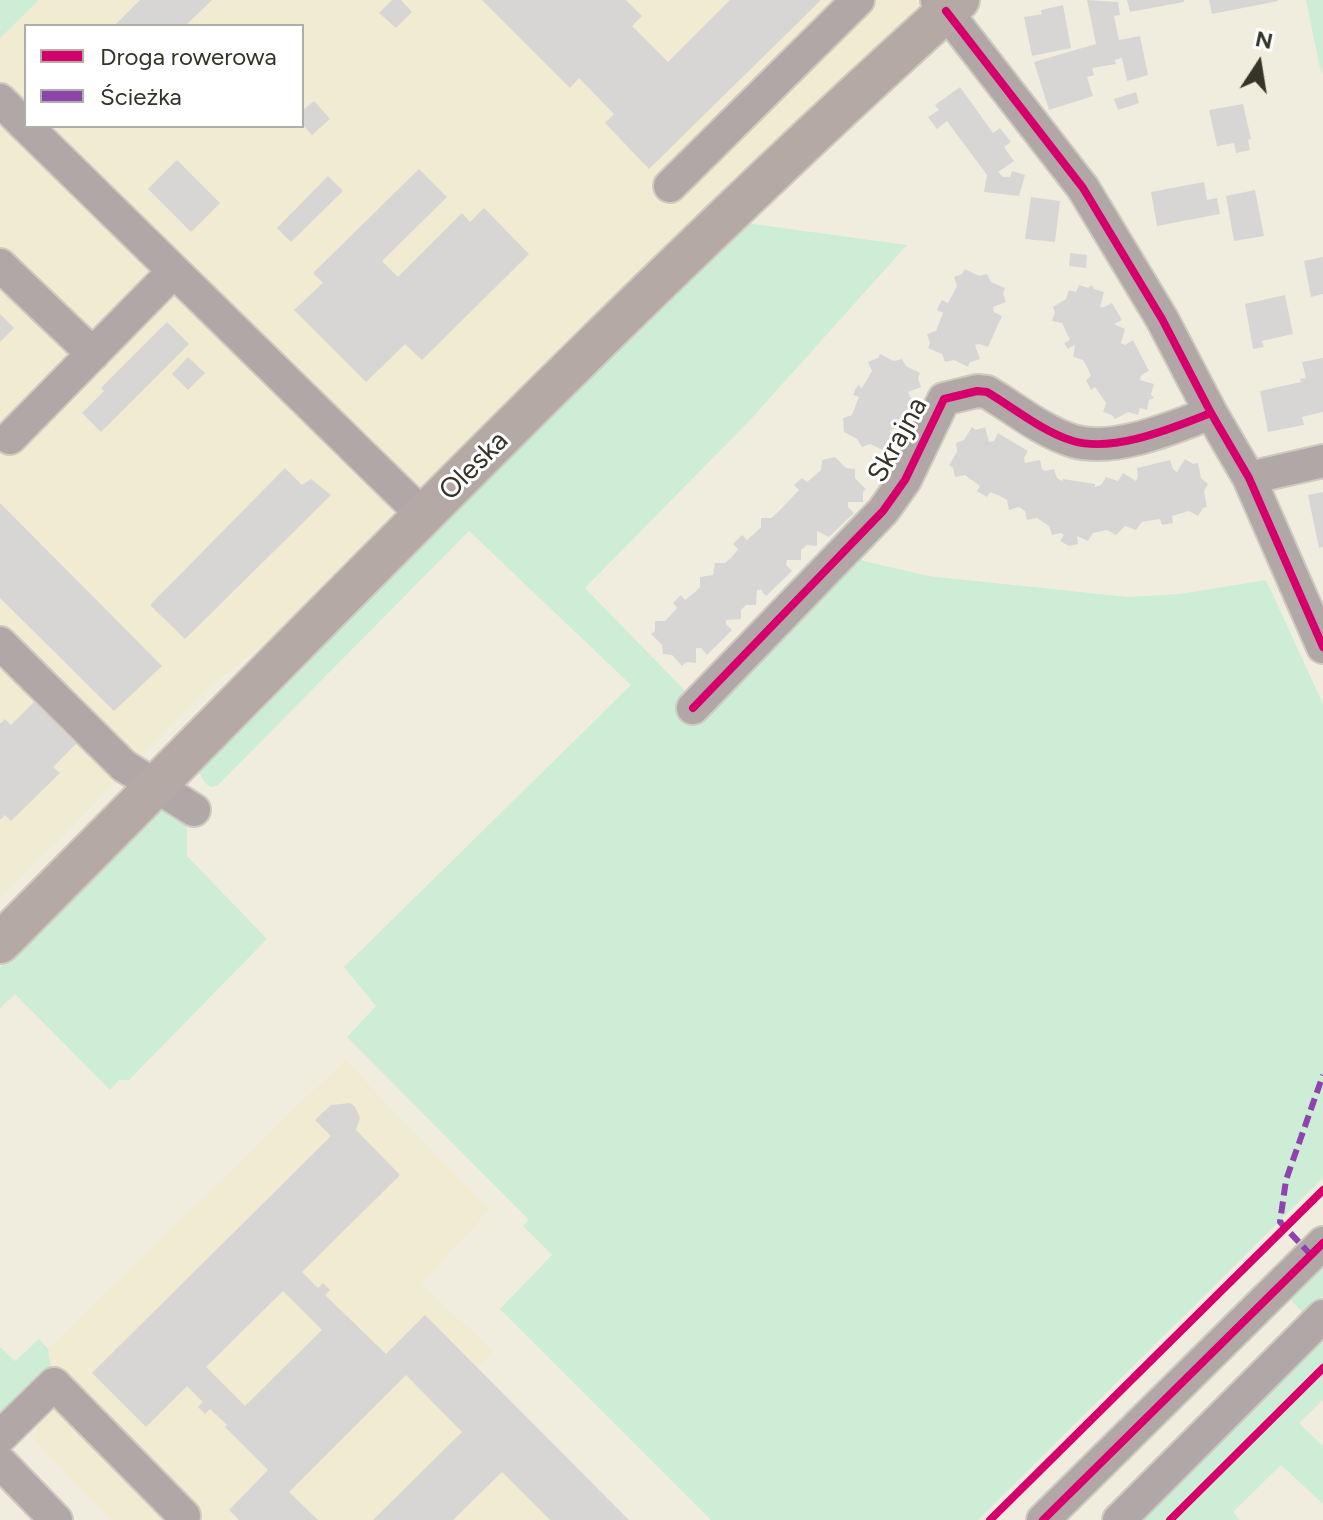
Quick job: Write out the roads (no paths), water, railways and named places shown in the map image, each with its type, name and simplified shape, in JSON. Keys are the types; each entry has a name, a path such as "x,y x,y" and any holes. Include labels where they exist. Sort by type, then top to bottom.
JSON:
{"main road":[{"name":"Oleska","path":"0,943 423,515 947,4"}],"street":[{"path":"670,186 858,0"},
{"path":"947,4 1083,188 1162,319 1249,478 1323,647"},
{"path":"0,100 24,124"},
{"path":"28,128 423,515"},
{"path":"0,265 93,354"},
{"path":"10,438 174,271"},
{"name":"Skrajna","path":"693,708 883,511 905,480 944,399 977,391 987,392 1055,433 1090,445 1111,444 1180,426 1211,413"},
{"path":"1249,478 1323,461"},
{"path":"0,643 124,766 194,810"},
{"path":"1043,1520 1323,1243"},
{"path":"1119,1520 1323,1316"},
{"path":"0,1437 54,1384 184,1516"},
{"path":"0,1462 51,1518"}]}
